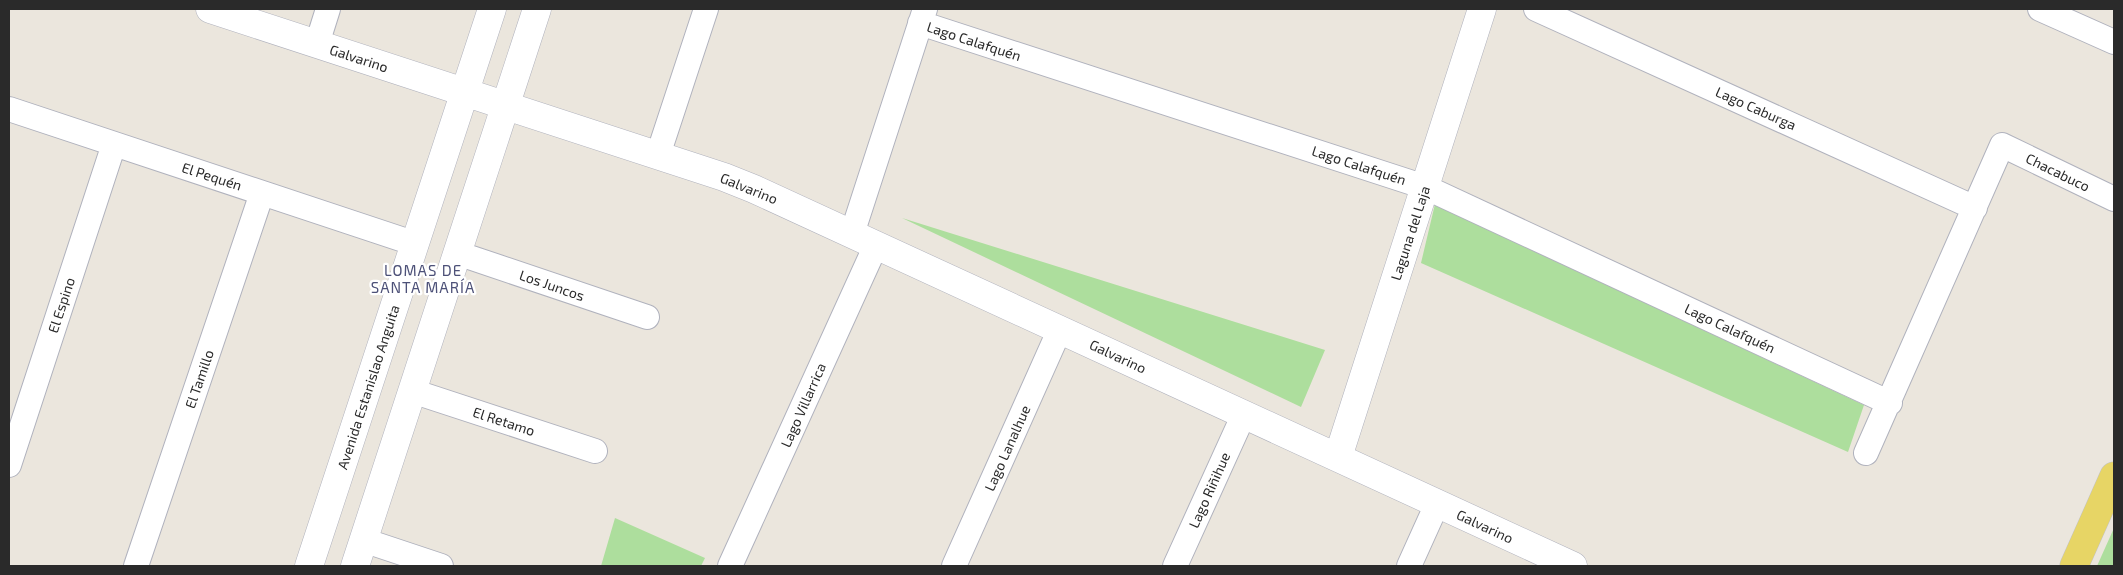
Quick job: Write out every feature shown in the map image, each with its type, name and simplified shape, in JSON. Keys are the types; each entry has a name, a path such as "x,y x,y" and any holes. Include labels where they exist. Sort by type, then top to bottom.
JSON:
{"main road":[{"path":"2074,566 2114,476"}],"street":[{"name":"Galvarino","path":"210,9 732,180 1573,566"},
{"name":"Galvarino","path":"317,44 328,9"},
{"name":"Avenida Estanislao Anguita","path":"309,566 492,9"},
{"path":"355,566 538,9"},
{"path":"658,156 706,9"},
{"name":"Laguna del Laja","path":"1338,457 1482,9"},
{"name":"Lago Caburga","path":"1536,9 1975,208"},
{"path":"2040,9 2114,42"},
{"name":"Lago Calafquén","path":"922,16 1425,187 1890,403"},
{"name":"Lago Villarrica","path":"730,566 864,239 922,16"},
{"name":"El Pequén","path":"9,109 416,244"},
{"name":"El Espino","path":"9,465 114,144"},
{"name":"Chacabuco","path":"1975,208 2002,145 2114,199"},
{"name":"El Tamillo","path":"136,566 262,193"},
{"path":"1866,453 1890,403 1975,208"},
{"name":"Los Juncos","path":"457,253 647,317"},
{"name":"Lago Lanalhue","path":"954,566 1060,330"},
{"name":"El Retamo","path":"412,391 595,451"},
{"name":"Lago Riñihue","path":"1175,566 1244,414"},
{"path":"1409,566 1437,504"},
{"path":"363,540 441,566"}],"green space":[{"path":"1435,204 1864,405 1848,452 1421,263"},
{"path":"902,218 1325,350 1301,407"},
{"path":"615,518 705,558 701,566 601,566"},
{"path":"2114,528 2114,566 2097,566"}],"district":[{"name":"LOMAS DE SANTA MARÍA","path":"423,278"}]}
